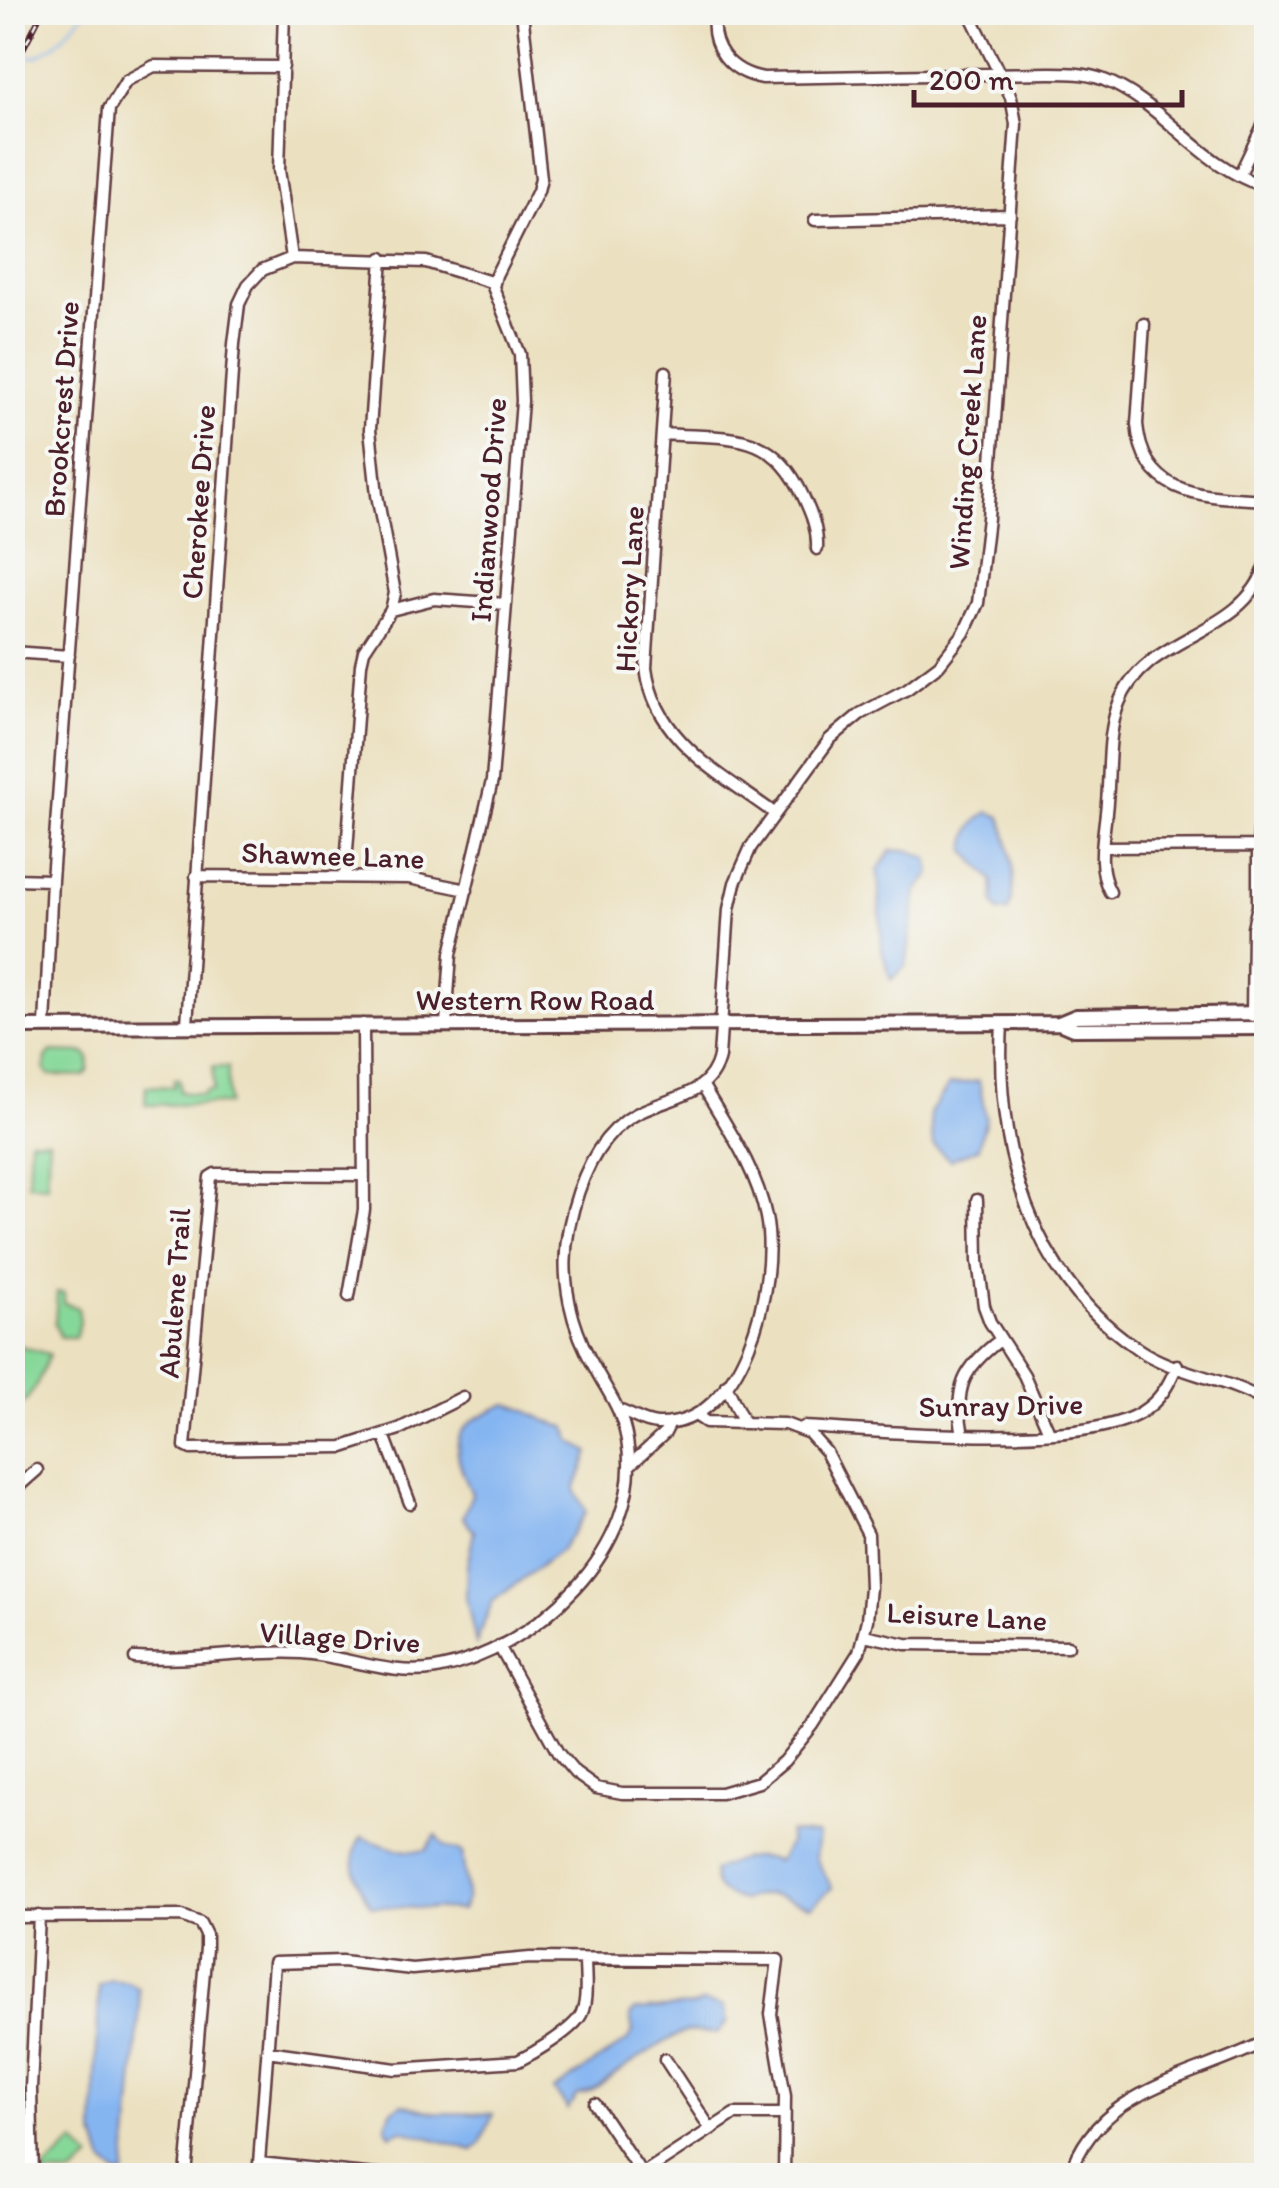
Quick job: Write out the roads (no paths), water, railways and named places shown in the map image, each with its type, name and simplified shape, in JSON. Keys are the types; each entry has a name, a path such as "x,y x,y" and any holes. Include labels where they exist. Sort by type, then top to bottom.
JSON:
{"street":[{"path":"284,12 278,170 292,258 426,262 494,283 541,178 522,12"},
{"path":"715,12 713,28 721,52 734,67 750,76 1078,74 1110,82 1211,160 1266,187"},
{"name":"Winding Creek Lane","path":"721,1025 726,936 735,883 750,847 816,754 844,726 939,665 964,633 978,603 988,518 1016,124 1011,97 969,12"},
{"name":"Brookcrest Drive","path":"45,1026 52,880 109,110 126,81 154,66 283,67"},
{"path":"1238,176 1266,120"},
{"path":"815,220 1010,215"},
{"name":"Cherokee Drive","path":"187,1024 236,324 240,304 252,280 268,267 292,258"},
{"path":"345,877 360,664 390,610 395,593 377,495 370,428 382,258"},
{"name":"Indianwood Drive","path":"446,1024 451,954 492,781 522,401 521,361 496,299 494,283"},
{"path":"1144,324 1137,424 1148,462 1166,482 1190,493 1266,500"},
{"name":"Hickory Lane","path":"666,372 647,652 651,695 662,720 684,746 774,813"},
{"path":"663,434 746,441 771,450 794,474 815,523 818,549"},
{"path":"1110,892 1102,874 1103,847 1113,728 1125,690 1150,660 1242,606 1258,586 1266,565"},
{"path":"390,610 434,599 506,604"},
{"path":"12,652 70,656"},
{"path":"1261,1028 1264,926 1258,906 1258,846 1266,796"},
{"path":"1103,847 1258,846"},
{"name":"Shawnee Lane","path":"196,876 409,878 467,890"},
{"path":"12,879 52,880"},
{"name":"Western Row Road","path":"12,1027 1058,1023 1076,1016 1261,1012"},
{"path":"1002,1023 1005,1132 1036,1233 1064,1275 1098,1316 1141,1351 1266,1402"},
{"name":"Western Row Road","path":"1058,1023 1073,1029 1261,1028"},
{"path":"349,1296 362,1224 363,1024"},
{"path":"621,1411 650,1423 670,1423 696,1416 726,1385 747,1349 764,1306 767,1220 756,1182 703,1086 716,1071 721,1025"},
{"name":"Village Drive","path":"135,1658 296,1653 422,1670 448,1666 500,1646 564,1600 586,1575 616,1522 629,1466 621,1411 596,1370 571,1309 565,1264 571,1218 586,1174 614,1130 652,1106 703,1086"},
{"name":"Abulene Trail","path":"364,1175 210,1177 186,1448 330,1448 384,1435"},
{"path":"977,1200 980,1286 990,1322 1024,1375 1049,1432"},
{"path":"963,1434 957,1407 959,1390 966,1374 1000,1340"},
{"name":"Sunray Drive","path":"696,1416 706,1422 963,1434 1101,1428 1140,1414 1163,1395 1177,1365"},
{"path":"726,1385 744,1423"},
{"path":"410,1503 384,1435 463,1397"},
{"path":"629,1466 665,1433 670,1423"},
{"path":"500,1646 558,1753 585,1782 617,1792 702,1794 747,1787 784,1762 814,1725 864,1635 871,1560 866,1528 826,1452 814,1437 798,1427"},
{"path":"12,1492 37,1470"},
{"name":"Leisure Lane","path":"864,1635 906,1644 1068,1646"},
{"path":"12,1916 182,1916 195,1919 204,1929 206,1948 186,2176"},
{"path":"23,2176 31,2104 39,1916"},
{"path":"385,2176 258,2170 274,1964 342,1961 412,1969 530,1958 778,1960 771,2014 784,2096 784,2176"},
{"path":"267,2051 396,2069 518,2061 580,2017 585,1960"},
{"path":"1070,2176 1085,2142 1115,2109 1144,2092 1266,2041"},
{"path":"665,2059 710,2128"},
{"path":"31,2104 33,2176"},
{"path":"594,2104 640,2174 734,2114 784,2114"}],"water":[{"path":"989,812 1001,817 1011,852 1013,887 1008,911 999,912 994,904 993,880 966,851 972,828"},
{"path":"908,850 928,858 931,873 917,891 906,966 891,980 882,950 878,870 891,851"},
{"path":"979,1081 986,1119 978,1148 950,1160 933,1145 930,1113 949,1085"},
{"path":"507,1404 566,1427 571,1441 589,1452 575,1490 586,1512 561,1550 492,1602 476,1644 466,1598 474,1531 463,1517 472,1494 458,1448 465,1428"},
{"path":"789,1832 818,1835 815,1857 832,1888 812,1906 770,1895 742,1901 717,1888 714,1871 729,1864 753,1858 778,1861 789,1844"},
{"path":"436,1835 445,1847 462,1852 467,1897 462,1910 371,1906 354,1862 362,1837 393,1848 418,1851 426,1850"},
{"path":"110,1980 128,1982 138,1988 140,2006 125,2175 118,2175 103,2161 94,2133 99,1985"},
{"path":"703,2002 724,2007 727,2022 718,2033 686,2032 672,2038 589,2092 577,2095 568,2109 554,2090 627,2041 633,2032 630,2016 635,2010"},
{"path":"401,2104 437,2113 493,2114 480,2144 473,2150 402,2130 391,2135 386,2126 391,2111"}],"waterway":[{"path":"27,56 36,57 56,44 85,12"}],"railway":[{"path":"12,71 42,12"}]}
